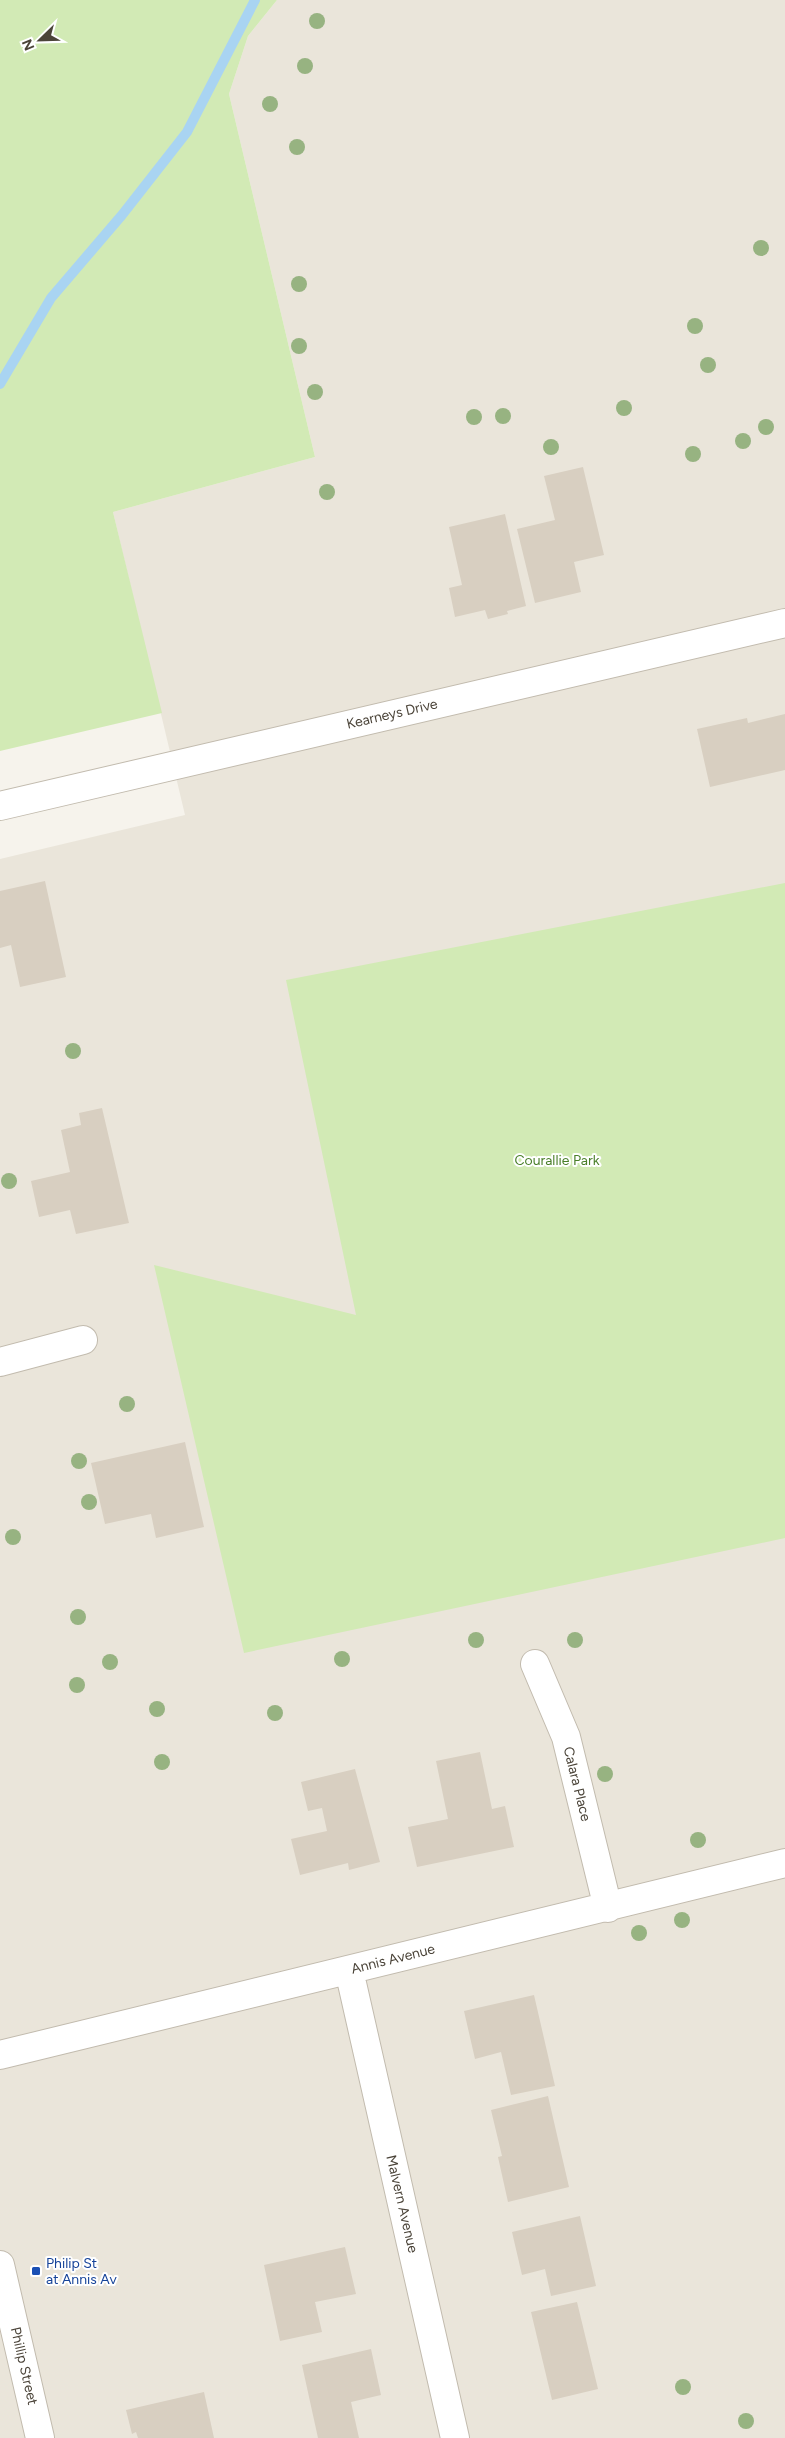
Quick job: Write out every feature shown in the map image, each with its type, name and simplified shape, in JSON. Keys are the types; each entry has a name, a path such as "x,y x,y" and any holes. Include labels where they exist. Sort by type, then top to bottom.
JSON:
{"street":[{"name":"Kearneys Drive","path":"0,806 785,623"},
{"path":"0,1362 83,1340"},
{"name":"Calara Place","path":"535,1664 566,1737 608,1908"},
{"name":"Annis Avenue","path":"0,2055 608,1908 785,1863"},
{"name":"Malvern Avenue","path":"349,1970 455,2438"},
{"name":"Phillip Street","path":"0,2265 40,2438"}],"shaded area":[{"path":"277,0 785,0 785,2438 0,2438 0,859 185,815 113,512 315,457 229,94 248,36"}],"green space":[{"path":"0,0 277,0 248,36 229,94 315,457 113,512 162,713 0,751"},
{"name":"Courallie Park","path":"785,883 785,1538 244,1653 154,1265 356,1315 286,980"}],"building":[{"path":"583,467 604,555 574,562 581,592 535,603 517,529 555,520 544,476"},
{"path":"505,514 526,606 507,611 508,614 488,619 485,610 455,617 449,588 462,585 449,527"},
{"path":"785,714 785,770 710,787 697,729 747,718 748,723"},
{"path":"45,881 66,977 20,987 11,945 0,948 0,891"},
{"path":"102,1108 129,1223 76,1234 70,1210 39,1217 31,1181 70,1172 61,1130 81,1125 79,1113"},
{"path":"185,1442 204,1527 156,1538 151,1514 105,1524 91,1463"},
{"path":"480,1752 492,1809 505,1806 514,1847 417,1867 408,1827 448,1819 436,1761"},
{"path":"355,1769 380,1862 349,1870 348,1863 300,1875 291,1839 327,1831 322,1808 308,1811 301,1782"},
{"path":"534,1995 555,2086 511,2095 501,2052 475,2059 464,2011"},
{"path":"548,2096 569,2187 508,2202 498,2157 502,2156 491,2110"},
{"path":"580,2216 596,2286 551,2296 545,2269 522,2275 512,2232"},
{"path":"345,2247 356,2294 315,2302 322,2332 280,2341 264,2265"},
{"path":"577,2302 598,2389 552,2400 531,2312"},
{"path":"371,2349 381,2395 351,2402 359,2438 318,2438 302,2365"},
{"path":"204,2392 214,2438 138,2438 136,2432 132,2434 126,2410"}],"waterway":[{"path":"0,384 51,298 122,215 187,132 255,0"}],"place":[{"name":"Philip St at Annis Av","path":"36,2271"}]}
